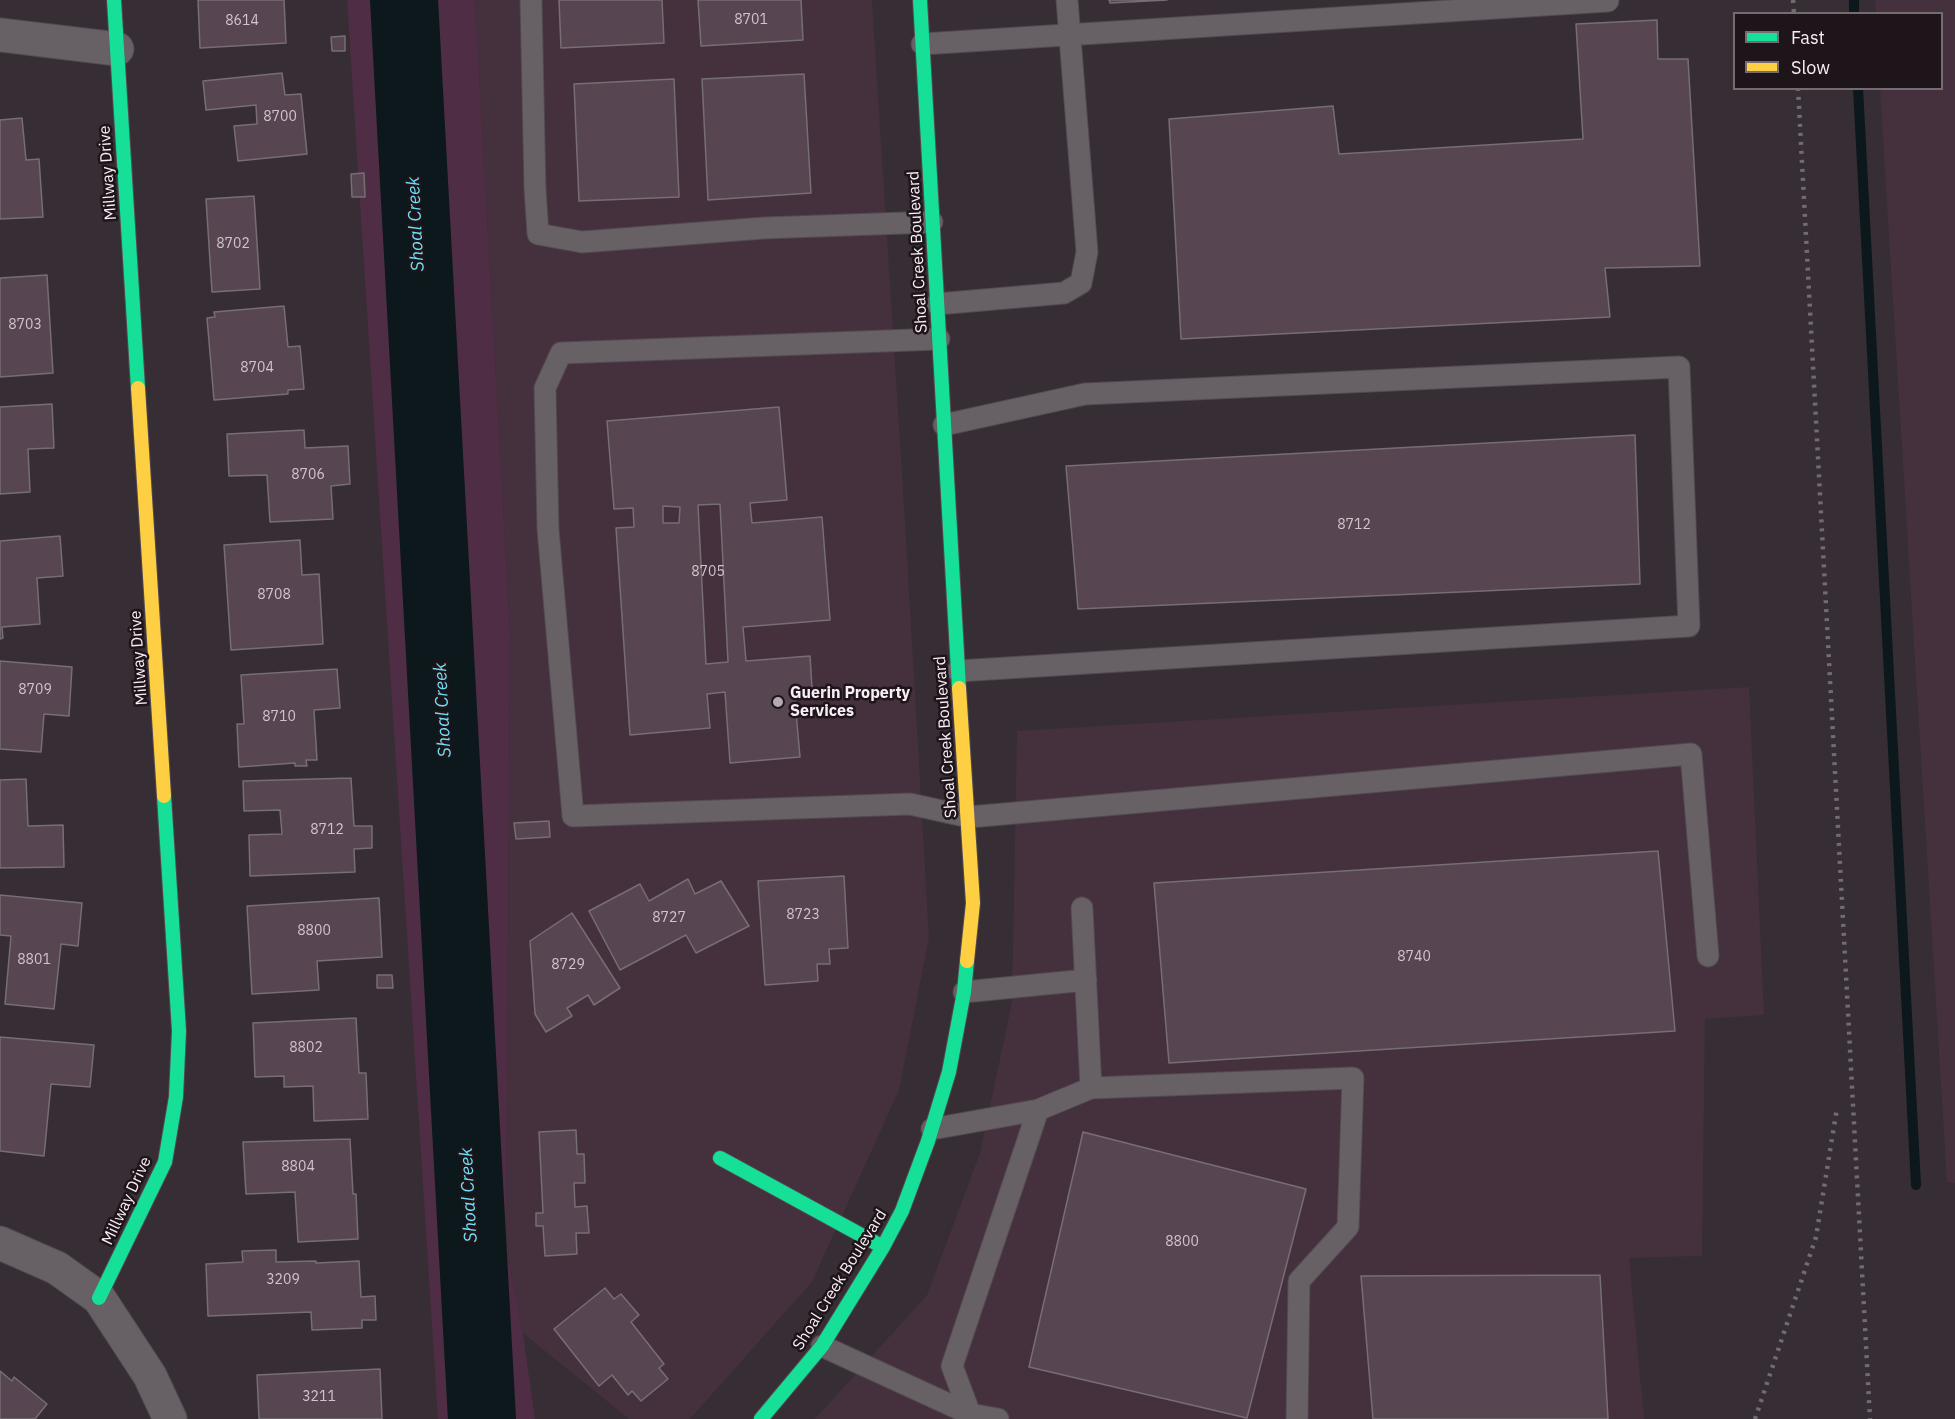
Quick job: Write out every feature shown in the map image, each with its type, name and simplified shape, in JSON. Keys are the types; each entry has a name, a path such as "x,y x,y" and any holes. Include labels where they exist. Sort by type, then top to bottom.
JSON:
{"street":[{"name":"Millway Drive","path":"99,1298 165,1162 176,1097 179,1032 114,0"},
{"name":"Shoal Creek Boulevard","path":"761,1419 822,1346 902,1211 932,1129 949,1072 964,992 974,903 958,671 920,0"},
{"path":"0,35 117,49"},
{"path":"720,1158 883,1246"},
{"path":"0,1243 57,1268 99,1298 150,1376 170,1419"}],"lane":[{"path":"531,0 538,234 582,242 764,228 932,222"},
{"path":"937,304 1064,293 1081,283 1087,252 1066,0"},
{"path":"922,44 1608,2"},
{"path":"939,339 561,353 545,388 548,529 573,816 910,804 969,817 1691,754 1708,956"},
{"path":"944,425 1085,394 1679,367 1689,626 958,671"},
{"path":"1082,908 1091,1088"},
{"path":"964,992 1086,980"},
{"path":"932,1129 1038,1110 1091,1088 1353,1078 1348,1227 1299,1281 1297,1419"},
{"path":"971,1417 952,1366 1038,1110"},
{"path":"822,1346 971,1417 998,1419"}],"shaded area":[{"path":"347,0 475,0 510,630 506,1247 523,1333 535,1419 438,1419"},
{"path":"475,0 872,0 929,938 899,1090 812,1282 690,1419 629,1419 523,1333 506,1247 510,630"},
{"path":"1875,0 1955,0 1955,1183 1947,1182 1880,90 1943,90 1943,12 1876,12"},
{"path":"1749,687 1764,1015 1705,1019 1702,1256 1629,1258 1644,1419 815,1419 927,1295 980,1153 1012,1002 1017,731"}],"building":[{"path":"198,0 284,0 286,43 200,48"},
{"path":"559,0 662,0 664,43 561,48"},
{"path":"698,0 801,0 803,40 701,46"},
{"path":"1109,0 1167,0 1110,3"},
{"path":"1657,20 1658,59 1688,59 1700,266 1605,268 1610,317 1181,339 1169,119 1333,106 1339,154 1583,139 1576,24"},
{"path":"345,36 345,51 332,51 331,37"},
{"path":"282,73 285,95 301,94 307,154 238,161 234,126 257,124 256,105 206,110 203,81"},
{"path":"804,74 811,193 708,200 702,79"},
{"path":"674,79 679,197 579,201 574,84"},
{"path":"22,118 26,160 39,159 43,217 0,219 0,120"},
{"path":"364,173 365,197 352,197 351,174"},
{"path":"254,196 260,289 212,292 206,199"},
{"path":"47,275 53,373 0,377 0,278"},
{"path":"284,306 288,347 300,346 304,389 288,390 288,394 214,400 207,318 215,317 214,312"},
{"path":"52,404 54,448 28,449 30,492 0,494 0,407"},
{"path":"779,407 787,500 750,503 752,523 822,517 830,620 743,627 746,661 810,656 812,688 794,689 800,757 730,763 725,692 707,694 710,728 630,735 616,528 634,527 633,508 614,509 607,421","holes":["720,504 728,662 706,664 698,505","663,506 680,507 679,523 663,523"]},
{"path":"304,430 305,448 348,446 350,484 331,486 333,519 270,522 267,475 229,476 227,434"},
{"path":"1635,435 1640,584 1078,609 1066,466"},
{"path":"60,536 63,576 37,578 40,624 2,627 3,638 0,639 0,541"},
{"path":"300,540 302,575 319,574 323,644 231,650 224,545"},
{"path":"0,661 72,667 69,716 44,714 41,752 0,749"},
{"path":"337,669 340,708 314,710 317,760 306,760 307,766 295,766 295,763 239,767 237,724 244,724 241,675"},
{"path":"351,778 354,826 372,826 372,848 354,849 355,872 250,876 249,835 282,834 280,810 244,811 243,781"},
{"path":"26,779 28,826 63,825 64,867 0,868 0,780"},
{"path":"549,821 550,837 516,839 514,823"},
{"path":"1658,851 1675,1031 1169,1063 1154,883"},
{"path":"844,876 848,948 829,949 830,964 817,964 818,981 765,985 758,881"},
{"path":"688,879 695,894 721,881 749,926 696,953 686,935 620,970 589,911 640,884 649,901"},
{"path":"0,895 82,903 78,946 61,944 54,1009 5,1004 11,936 0,935"},
{"path":"379,898 382,957 317,961 319,990 252,994 247,906"},
{"path":"572,913 620,988 594,1005 588,995 567,1008 572,1016 546,1032 535,1014 530,941"},
{"path":"377,975 392,975 393,988 377,988"},
{"path":"356,1018 359,1073 366,1073 368,1119 314,1121 313,1086 284,1087 284,1076 255,1077 253,1023"},
{"path":"0,1037 94,1045 90,1087 51,1084 44,1156 0,1151"},
{"path":"576,1130 577,1154 584,1154 585,1183 574,1183 575,1207 587,1206 589,1233 576,1233 577,1254 545,1256 543,1226 536,1226 536,1213 543,1213 539,1132"},
{"path":"1083,1132 1306,1189 1247,1418 1029,1367"},
{"path":"350,1139 358,1239 298,1242 295,1192 246,1194 243,1142"},
{"path":"276,1250 276,1262 359,1261 361,1297 375,1296 376,1320 362,1320 362,1328 312,1330 311,1312 208,1316 206,1264 243,1262 242,1251"},
{"path":"1600,1275 1608,1419 1373,1419 1361,1276"},
{"path":"605,1288 614,1299 621,1294 639,1315 631,1322 664,1364 659,1368 668,1379 641,1401 632,1391 628,1395 612,1375 599,1386 554,1329"},
{"path":"380,1369 382,1419 259,1419 257,1375"},
{"path":"0,1371 12,1381 14,1377 47,1404 35,1419 0,1419"}],"waterway":[{"name":"Shoal Creek","path":"404,0 482,1419"},
{"path":"1854,0 1854,12"},
{"path":"1858,90 1916,1185"}],"railway":[{"path":"1793,0 1794,12"},
{"path":"1798,90 1870,1419"},
{"path":"1755,1419 1816,1237 1837,1108"}],"traffic: fast":[{"path":"114,0 138,388"},
{"path":"920,0 959,688"},
{"path":"99,1298 165,1162 176,1097 179,1031 164,796"},
{"path":"761,1419 822,1346 883,1247 902,1211 928,1141 949,1072 964,992 967,961"},
{"path":"720,1158 883,1247"}],"traffic: slow":[{"path":"138,388 164,796"},
{"path":"959,688 973,903 967,961"}],"place":[{"name":"Guerin Property Services","path":"778,702"}]}
